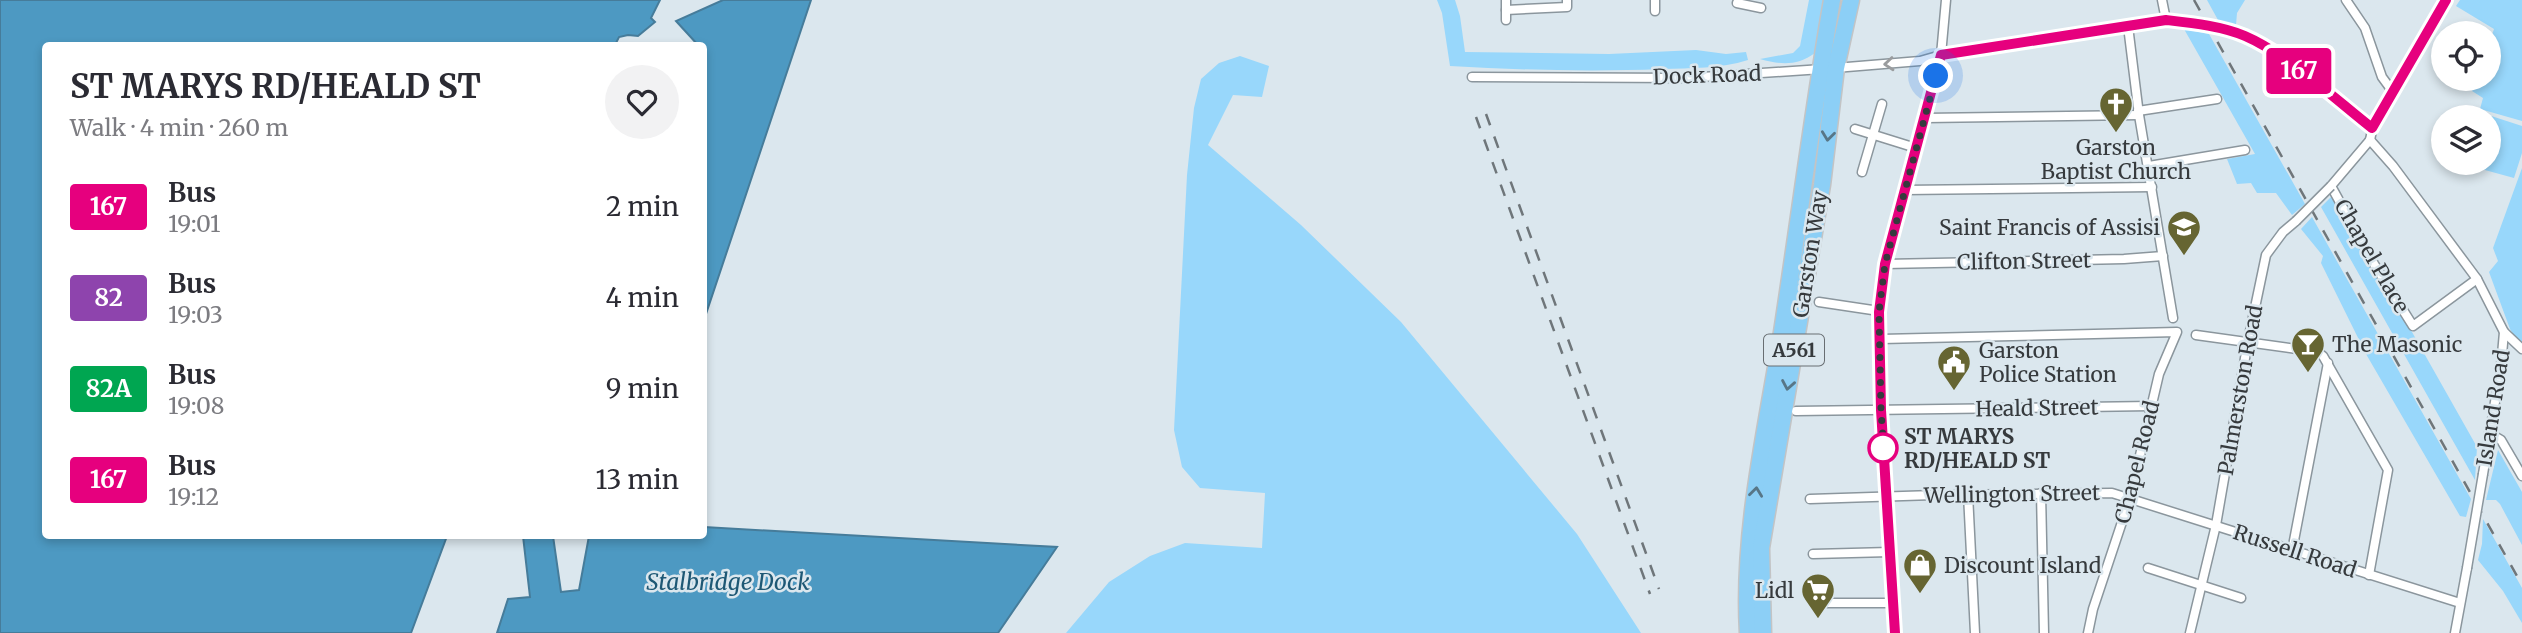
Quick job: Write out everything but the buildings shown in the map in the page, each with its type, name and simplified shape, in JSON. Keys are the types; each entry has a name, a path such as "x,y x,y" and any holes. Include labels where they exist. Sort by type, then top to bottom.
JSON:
{"highway":[{"name":"Garston Way","path":"1762,633 1761,548 1822,185 1832,0"},
{"name":"Garston Way","path":"1748,633 1746,601 1749,552 1759,469 1801,208 1828,69 1851,0"}],"street":[{"path":"1506,0 1506,20"},
{"path":"1506,10 1567,7 1567,0"},
{"path":"1655,0 1655,11"},
{"path":"1895,633 1881,410 1879,312 1885,264 1941,55 1946,0"},
{"path":"2162,0 2166,20"},
{"path":"2346,0 2365,28 2382,76 2393,92"},
{"path":"2332,186 2370,140 2372,128 2446,0"},
{"path":"1735,13 1738,2 1760,8"},
{"name":"Dock Road","path":"1472,77 1687,78 1828,69 1920,61 1941,55 2166,20 2200,24 2243,35 2267,47 2372,128"},
{"path":"2128,26 2139,113 2173,318"},
{"path":"1925,118 2139,113 2217,99"},
{"path":"1862,172 1882,104"},
{"path":"1855,130 1916,148"},
{"name":"Island Road","path":"2370,140 2393,166 2477,279 2504,332 2501,366 2455,633"},
{"path":"2149,166 2245,150"},
{"name":"Palmerston Road","path":"2190,633 2216,525 2266,255 2283,232 2332,186"},
{"name":"Chapel Place","path":"2332,186 2374,264 2413,326 2477,279"},
{"path":"1904,190 2152,187"},
{"name":"Clifton Street","path":"1885,264 2162,256"},
{"path":"1819,302 1879,312"},
{"name":"Chapel Road","path":"1881,339 2177,332 2159,374 2130,498 2093,609 2088,633"},
{"path":"2504,332 2522,349"},
{"path":"2196,334 2318,352 2328,363 2388,470 2369,575"},
{"path":"2292,551 2328,363"},
{"name":"Heald Street","path":"1796,411 2151,406"},
{"path":"2489,433 2501,440 2522,476"},
{"name":"Wellington Street","path":"1810,499 2098,492 2130,498"},
{"path":"2041,493 2044,633"},
{"path":"1968,494 1975,633"},
{"name":"Russell Road","path":"2130,498 2460,603"},
{"path":"1812,554 1890,552"},
{"path":"2148,568 2241,598"},
{"path":"1814,603 1893,603"}],"shaded area":[{"path":"1437,0 1455,0 1465,52 1609,54 1696,50 1726,54 1746,52 1748,60 1705,68 1635,70 1450,66 1442,13"},
{"path":"1809,0 1825,0 1815,53 1789,63 1760,59 1793,53 1800,46"},
{"path":"2207,0 2245,0 2237,13 2236,25 2218,20"},
{"path":"2460,0 2522,0 2522,121 2501,115 2501,105 2481,105 2483,98 2472,91 2501,91 2501,21 2481,21 2456,6"},
{"path":"2184,29 2209,34 2305,204 2292,215 2276,193 2257,193 2251,183 2237,184 2227,159 2255,154"},
{"path":"1240,56 1269,66 1262,97 1233,95 1208,145 1301,225 1401,322 1577,534 1641,633 1066,633 1109,582 1150,556 1185,543 1262,548 1265,493 1200,488 1182,467 1174,430 1187,175 1194,108 1201,79 1219,63"},
{"path":"2501,119 2522,126 2522,153 2514,178 2501,174"},
{"path":"2522,168 2522,348 2510,329 2489,272 2498,261 2493,248"},
{"path":"2332,196 2360,249 2412,332 2477,447 2475,480 2321,207"},
{"path":"2312,217 2471,499 2466,517 2460,516 2366,354 2321,263 2323,256 2301,229"},
{"path":"2498,450 2522,492 2522,545 2500,504 2496,500 2486,500"},
{"path":"2483,519 2522,588 2522,623 2503,591 2478,560"}],"water":[{"path":"0,0 660,0 651,18 655,22 638,36 619,37 616,42 42,42 42,539 446,539 411,633 0,633"},
{"path":"723,0 811,0 707,311 707,42 695,42 676,21"},
{"name":"Stalbridge Dock","path":"707,527 1057,547 998,633 497,633 508,599 530,597 523,539 553,539 561,592 579,590 588,539 707,539"}],"railway":[{"path":"2194,0 2522,585"},
{"path":"1486,114 1659,589"},
{"path":"1476,117 1650,594"}],"bus line":[{"name":"167","path":"1895,633 1881,410 1879,312 1885,264 1941,55 2166,20 2200,24 2243,35 2267,47 2372,128 2446,0"}],"place":[{"name":"Garston Baptist Church","path":"2116,134"},
{"name":"Saint Francis of Assisi","path":"2184,257"},
{"name":"The Masonic","path":"2308,374"},
{"name":"Garston Police Station","path":"1954,392"},
{"name":"ST MARYS RD/HEALD ST","path":"1883,448"},
{"name":"Discount Island","path":"1920,595"},
{"name":"Lidl","path":"1818,620"}],"route":[{"path":"1883,448 1884,453 1879,312 1885,264 1936,76"}]}
